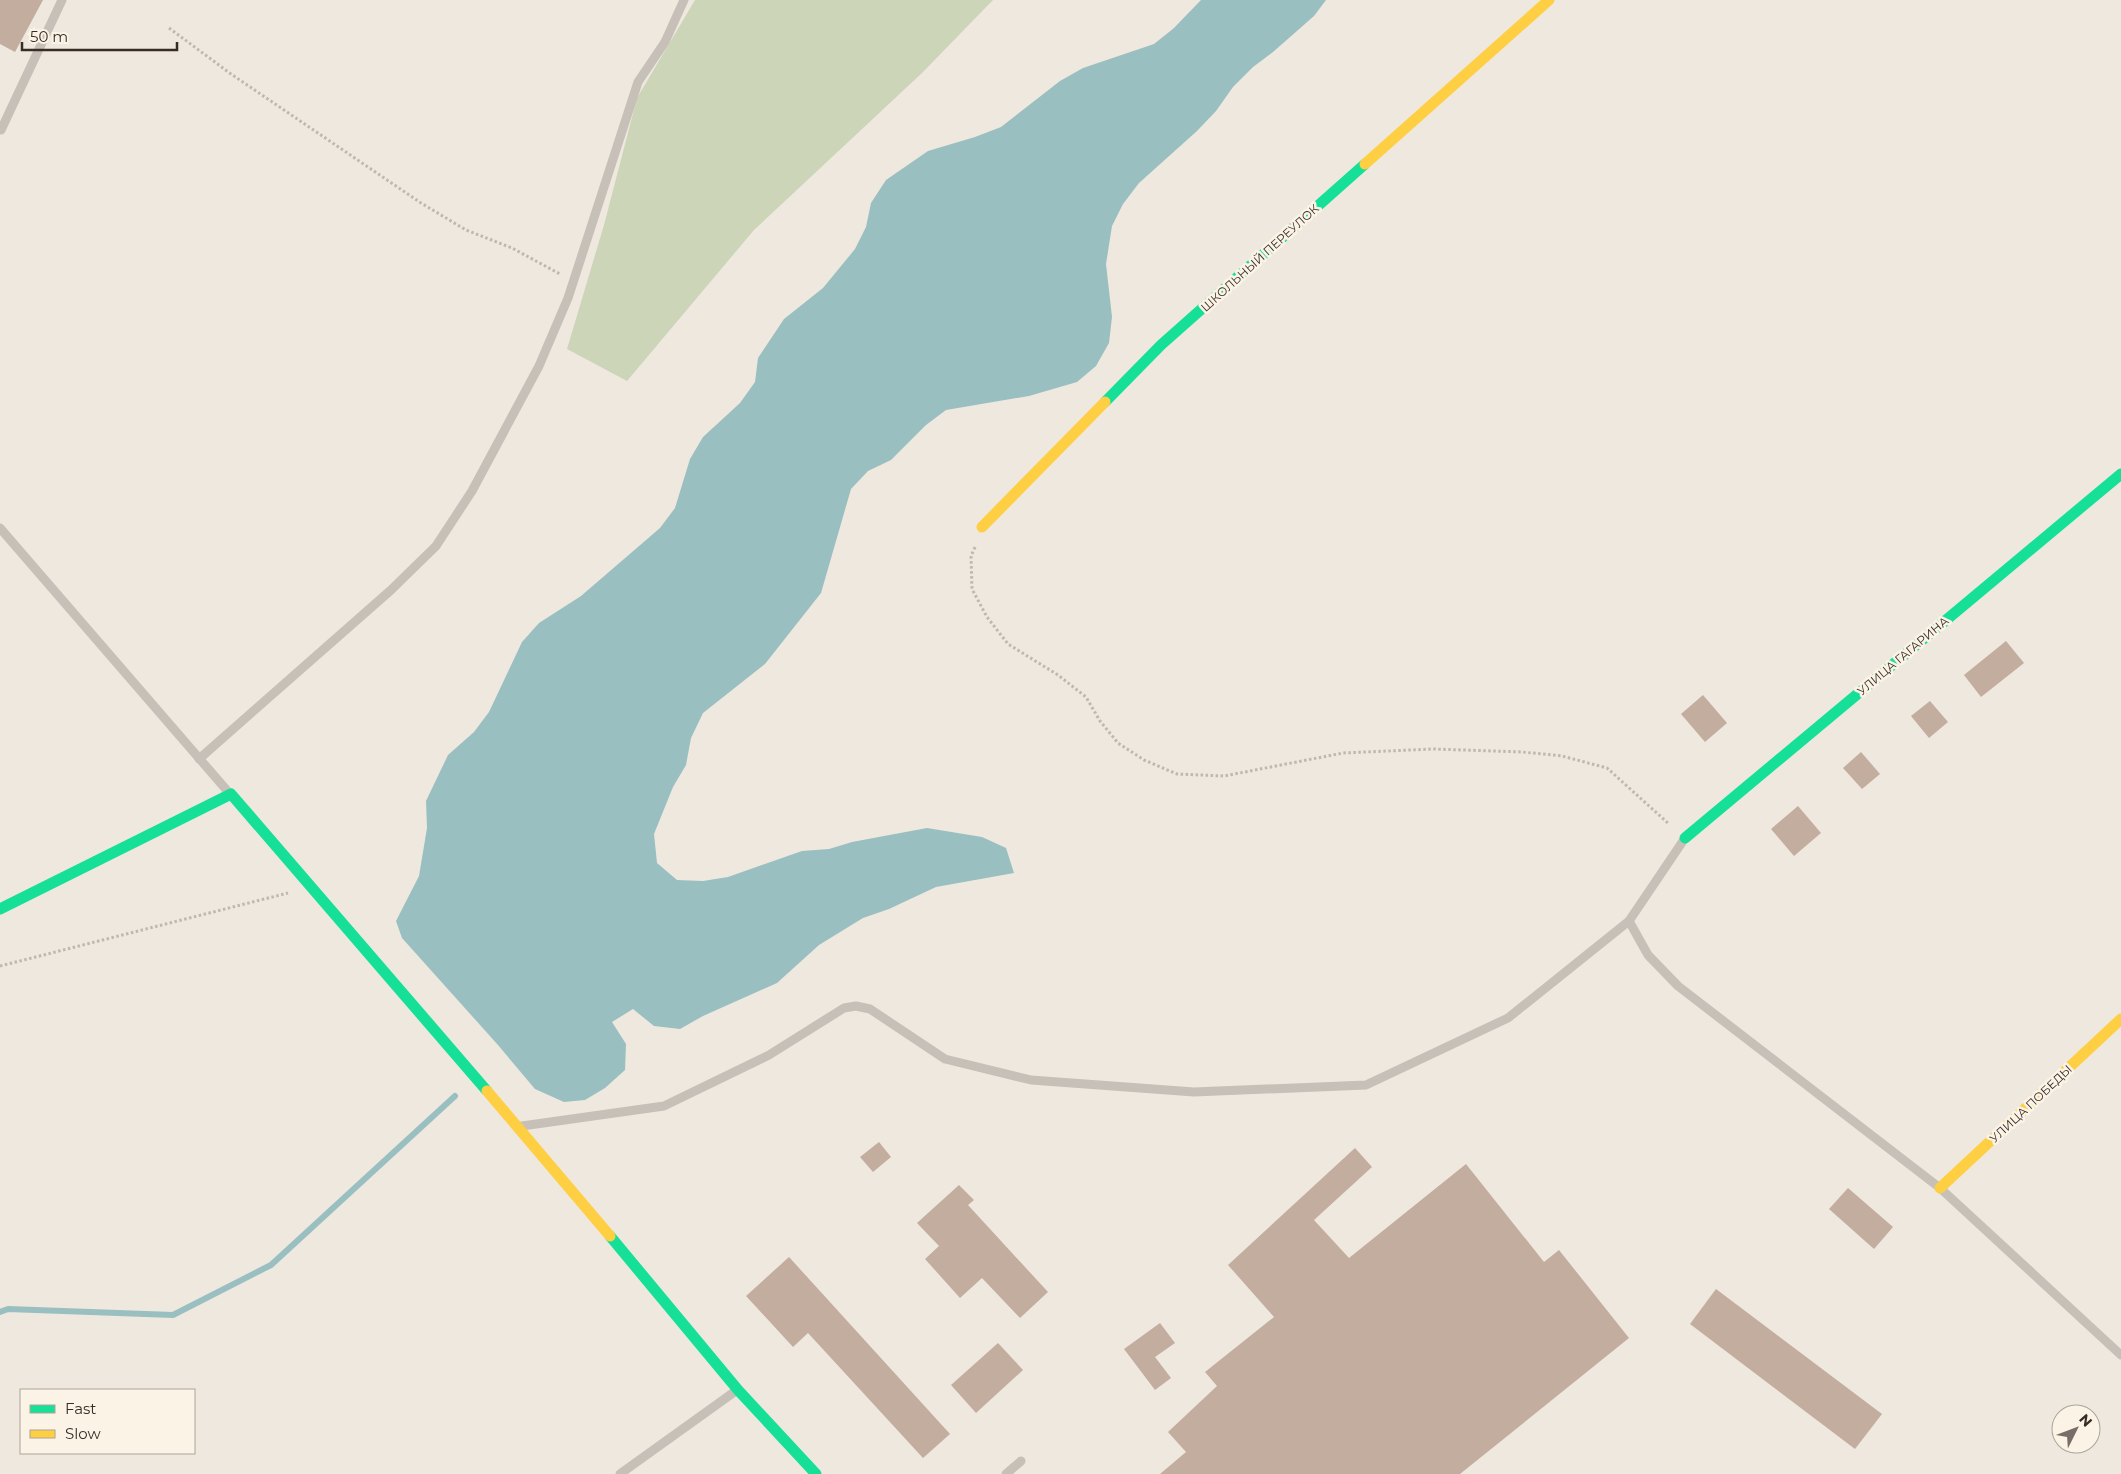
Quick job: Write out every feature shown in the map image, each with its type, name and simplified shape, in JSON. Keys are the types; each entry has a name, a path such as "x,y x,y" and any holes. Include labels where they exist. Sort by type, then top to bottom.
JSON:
{"street":[{"name":"ШКОЛЬНЫЙ ПЕРЕУЛОК","path":"982,527 1161,346 1549,0"},
{"name":"УЛИЦА ГАГАРИНА","path":"1685,838 2121,474"},
{"path":"0,909 231,794 518,1127 738,1390 816,1474"},
{"name":"УЛИЦА ПОБЕДЫ","path":"1940,1188 2121,1019"}],"lane":[{"path":"2,130 62,0"},
{"path":"199,759 391,590 436,546 472,491 539,366 572,285 638,82 665,42 684,0"},
{"path":"0,528 231,794"},
{"path":"518,1127 664,1106 769,1055 844,1008 856,1006 870,1009 945,1059 1031,1080 1194,1092 1366,1085 1508,1018 1629,920 1685,838"},
{"path":"1629,920 1648,955 1678,986 1940,1188 2121,1355"},
{"path":"620,1474 738,1390"},
{"path":"1006,1474 1021,1461"}],"path":[{"path":"169,28 231,74 421,203 466,230 512,248 560,274 572,285"},
{"path":"982,527 971,556 972,589 987,617 1008,644 1058,675 1086,697 1100,721 1118,743 1144,760 1177,774 1224,776 1343,754 1433,749 1522,752 1562,756 1607,768 1685,838"},
{"path":"0,966 311,888"}],"green space":[{"path":"695,0 993,0 922,73 754,230 627,381 567,349 604,225 637,98"}],"water":[{"path":"1201,0 1326,0 1314,16 1253,67 1233,87 1216,111 1197,131 1139,183 1123,204 1112,226 1106,264 1112,317 1109,343 1096,366 1077,382 1029,396 946,410 926,425 891,460 868,471 851,489 821,593 765,664 703,713 691,738 686,765 673,787 654,834 657,863 677,880 703,881 728,877 802,851 829,849 852,842 927,828 982,837 1006,848 1014,873 936,887 889,909 863,918 819,945 777,983 703,1016 680,1029 654,1026 633,1009 612,1022 626,1044 625,1070 605,1088 585,1100 564,1102 535,1089 402,938 396,921 419,876 427,828 426,801 448,755 474,732 489,712 522,642 539,623 581,596 660,528 675,508 690,459 703,437 740,403 755,382 758,358 784,319 823,288 855,249 866,227 871,203 886,180 928,151 1001,127 1060,81 1083,68 1154,44 1174,28"}],"building":[{"path":"0,0 43,0 15,52 0,44"},
{"path":"2006,641 2024,663 1981,697 1964,675"},
{"path":"1703,695 1727,723 1705,742 1681,714"},
{"path":"1930,701 1948,722 1929,738 1911,716"},
{"path":"1861,752 1880,774 1862,789 1843,768"},
{"path":"1798,806 1821,833 1794,856 1771,829"},
{"path":"879,1142 891,1157 873,1172 860,1157"},
{"path":"1355,1148 1372,1167 1314,1220 1349,1258 1466,1164 1544,1262 1559,1250 1629,1338 1460,1474 1160,1474 1186,1452 1168,1432 1217,1386 1205,1372 1274,1317 1228,1265"},
{"path":"959,1185 974,1200 968,1205 1048,1292 1020,1318 982,1278 960,1298 925,1259 939,1246 917,1223"},
{"path":"1848,1188 1893,1227 1874,1249 1829,1209"},
{"path":"789,1257 950,1434 923,1458 808,1333 793,1347 746,1296"},
{"path":"1716,1289 1882,1414 1855,1449 1690,1324"},
{"path":"1160,1323 1175,1343 1155,1357 1171,1378 1155,1390 1124,1349"},
{"path":"998,1343 1023,1370 976,1413 951,1385"}],"waterway":[{"path":"0,1312 8,1309 173,1315 271,1265 455,1096"}],"traffic: fast":[{"path":"1105,402 1161,345 1365,164"},
{"path":"1685,838 2121,474"},
{"path":"0,909 231,794 487,1091"},
{"path":"610,1236 738,1390 816,1474"}],"traffic: slow":[{"path":"1365,164 1549,0"},
{"path":"982,527 1105,402"},
{"path":"1940,1188 2121,1019"},
{"path":"487,1091 610,1236"}]}
